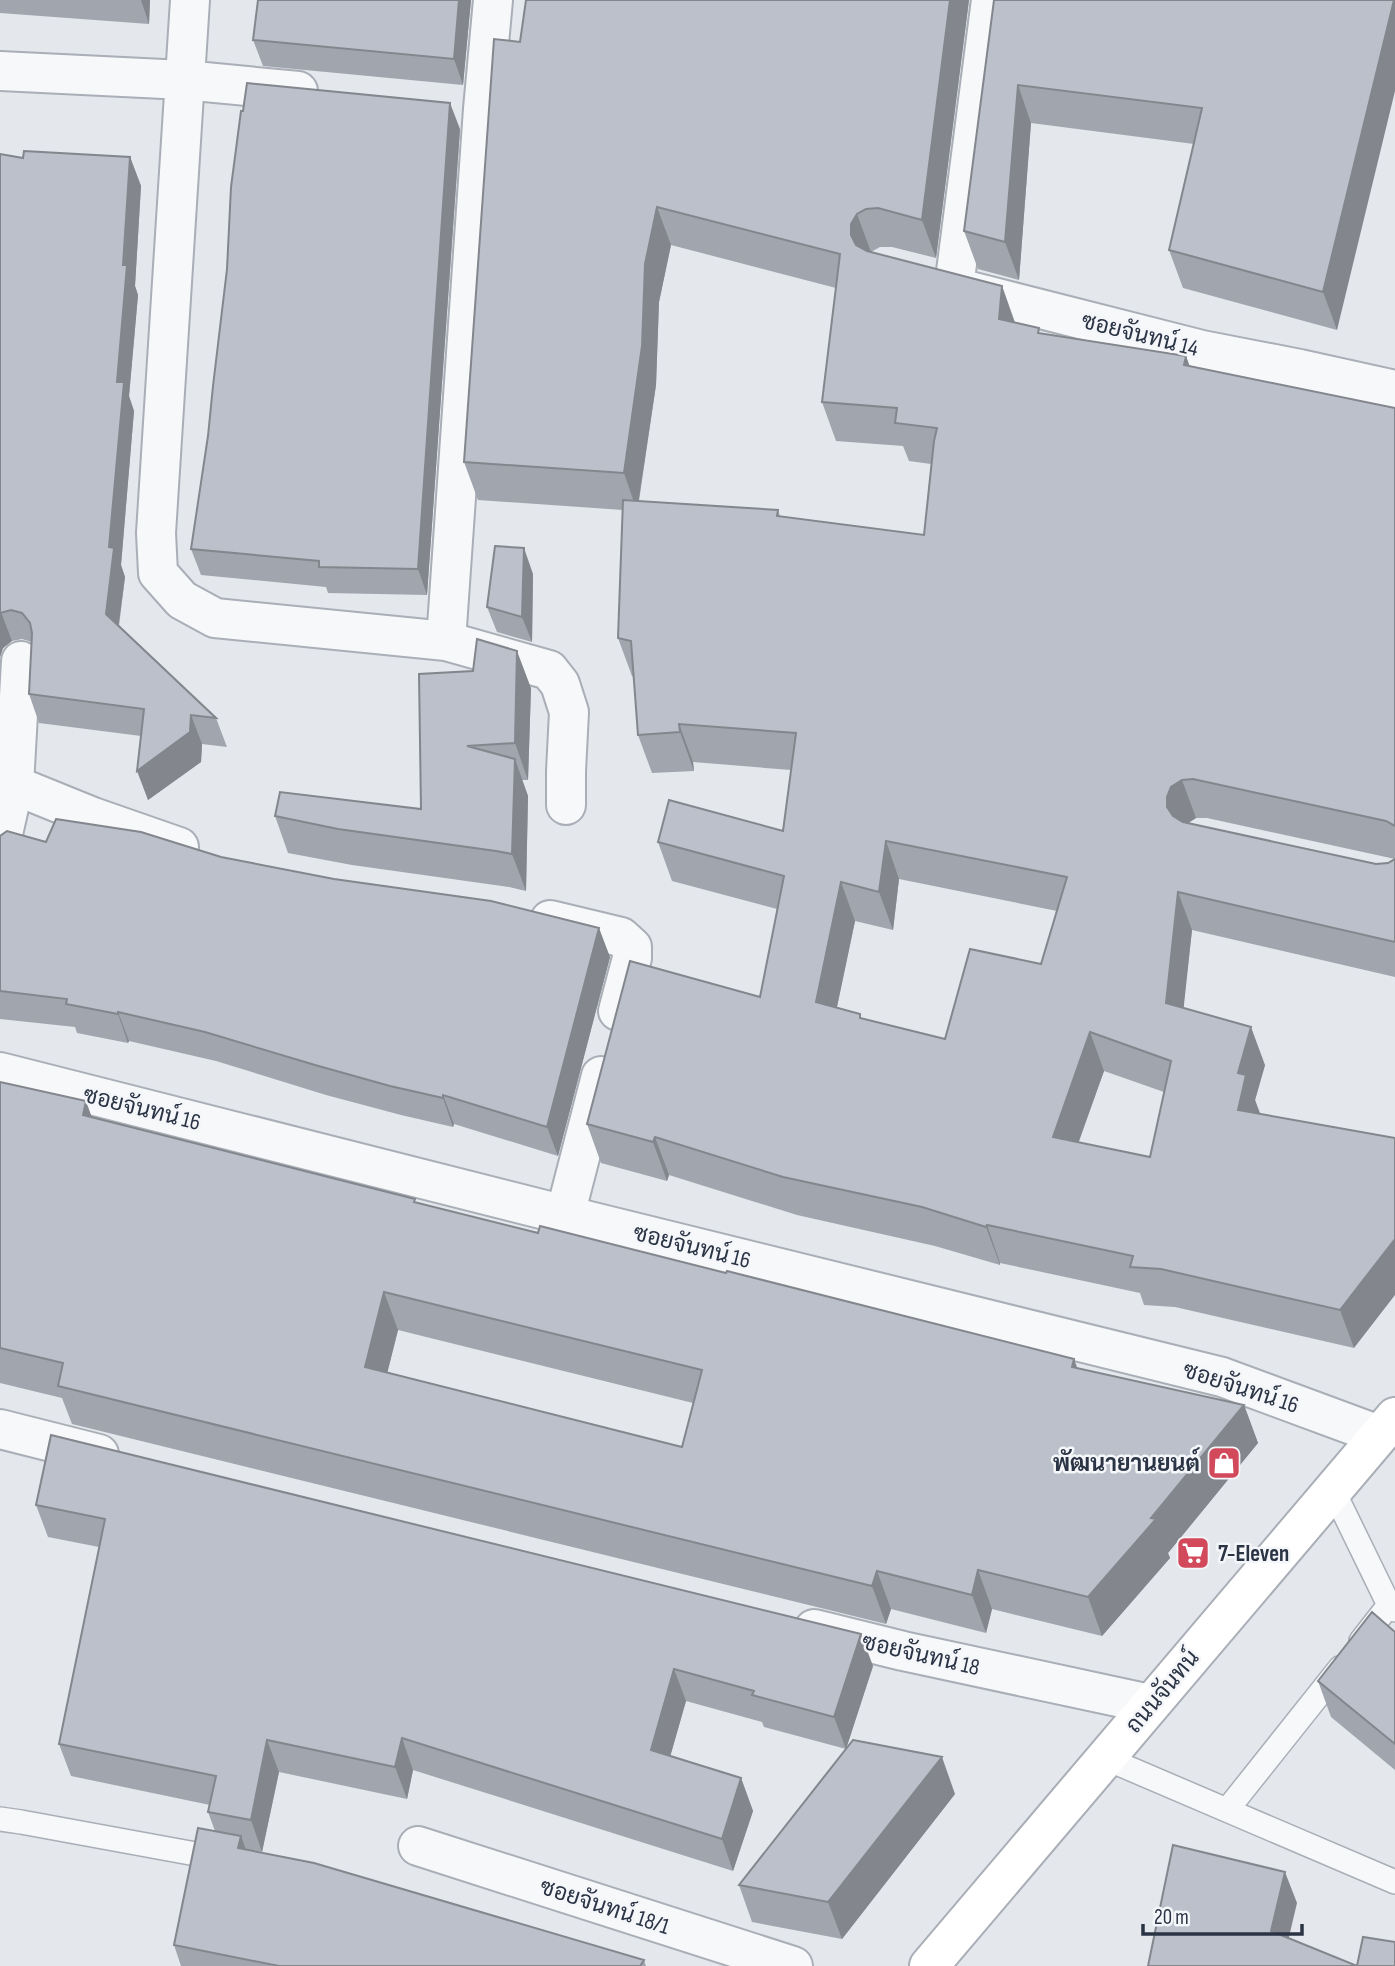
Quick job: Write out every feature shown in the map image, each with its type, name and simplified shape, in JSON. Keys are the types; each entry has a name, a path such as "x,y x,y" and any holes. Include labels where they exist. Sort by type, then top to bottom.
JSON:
{"main road":[{"name":"ถนนจันทน์","path":"929,1966 1387,1426"}],"street":[{"path":"190,0 157,519 158,573 182,600 215,618 446,641 549,670 560,684 569,712 566,805"},
{"path":"446,641 470,107 493,0"},
{"name":"ซอยจันทน์ 14","path":"991,0 940,283 1202,350 1395,390"},
{"path":"0,71 184,80 334,94"},
{"path":"0,847 14,785 21,661"},
{"path":"14,785 93,817 209,857"},
{"path":"519,912 621,937 632,947 632,958 565,1215"},
{"name":"ซอยจันทน์ 16","path":"0,1072 1222,1377 1387,1426"},
{"path":"0,1429 135,1462"},
{"name":"ซอยจันทน์ 18","path":"782,1622 1150,1704"},
{"name":"ซอยจันทน์ 18/1","path":"418,1846 793,1966"}],"lane":[{"path":"1227,1811 1392,1608 1333,1490"},
{"path":"1105,1758 1395,1882"},
{"path":"0,1819 247,1863"}],"building":[{"path":"258,0 459,0 454,59 253,40"},
{"path":"526,0 950,0 922,220 878,208 866,209 857,214 851,224 851,235 856,245 867,251 1002,286 999,319 1039,328 1038,333 1186,356 1184,365 1395,408 1395,826 1386,821 1193,779 1182,780 1171,787 1167,797 1167,807 1173,816 1183,822 1376,864 1395,859 1395,942 1178,892 1166,1003 1251,1027 1238,1073 1246,1075 1238,1110 1395,1138 1395,1239 1340,1310 1161,1269 1130,1267 1133,1256 987,1225 986,1227 922,1207 783,1177 655,1137 653,1142 587,1124 630,961 760,997 784,876 658,842 669,800 783,831 796,733 679,724 680,732 638,735 631,641 618,638 623,500 778,510 777,516 924,535 937,428 895,423 897,408 822,402 840,254 657,207 645,264 642,346 624,473 464,462 494,39 520,42","holes":["886,841 1067,877 1041,964 970,949 945,1039 860,1018 860,1014 816,1002 841,882 879,892","1090,1032 1171,1061 1150,1157 1053,1137"]},
{"path":"994,0 1394,0 1323,292 1169,250 1202,108 1018,85 1005,242 964,231"},
{"path":"247,83 450,103 418,569 319,567 319,561 191,549 208,436 227,269 231,187"},
{"path":"24,151 130,157 123,265 127,265 117,382 124,382 109,547 114,548 106,614 216,718 191,715 190,732 137,771 144,709 29,694 32,633 30,623 22,613 11,610 0,613 0,154 23,158"},
{"path":"495,546 524,548 522,617 487,607"},
{"path":"477,639 517,651 515,743 467,746 515,759 512,854 338,829 275,816 280,792 421,809 419,674 473,671"},
{"path":"56,819 141,832 221,857 334,879 491,901 599,928 547,1127 443,1095 443,1098 390,1086 205,1032 118,1012 66,1004 67,999 0,991 0,836 7,831 46,842"},
{"path":"0,1082 86,1101 83,1115 415,1199 414,1202 538,1233 540,1226 726,1273 727,1271 1074,1359 1072,1367 1244,1405 1151,1518 1156,1519 1088,1597 978,1570 972,1595 877,1571 872,1586 58,1386 63,1363 0,1348","holes":["384,1292 702,1370 682,1447 365,1367"]},
{"path":"51,1435 861,1634 834,1717 752,1695 754,1691 674,1669 651,1750 741,1778 722,1839 402,1738 395,1767 267,1740 251,1820 208,1812 216,1776 59,1744 105,1519 36,1505"},
{"path":"1372,1612 1395,1632 1395,1744 1318,1681"},
{"path":"853,1740 942,1757 828,1902 739,1885"},
{"path":"198,1828 241,1836 238,1848 314,1863 644,1960 640,1966 279,1966 174,1945"},
{"path":"1173,1845 1285,1872 1271,1931 1357,1966 1148,1966"},
{"path":"1363,1937 1395,1942 1395,1966 1357,1966"}],"place":[{"name":"พัฒนายานยนต์","path":"1224,1463"},
{"name":"7-Eleven","path":"1193,1553"}]}
